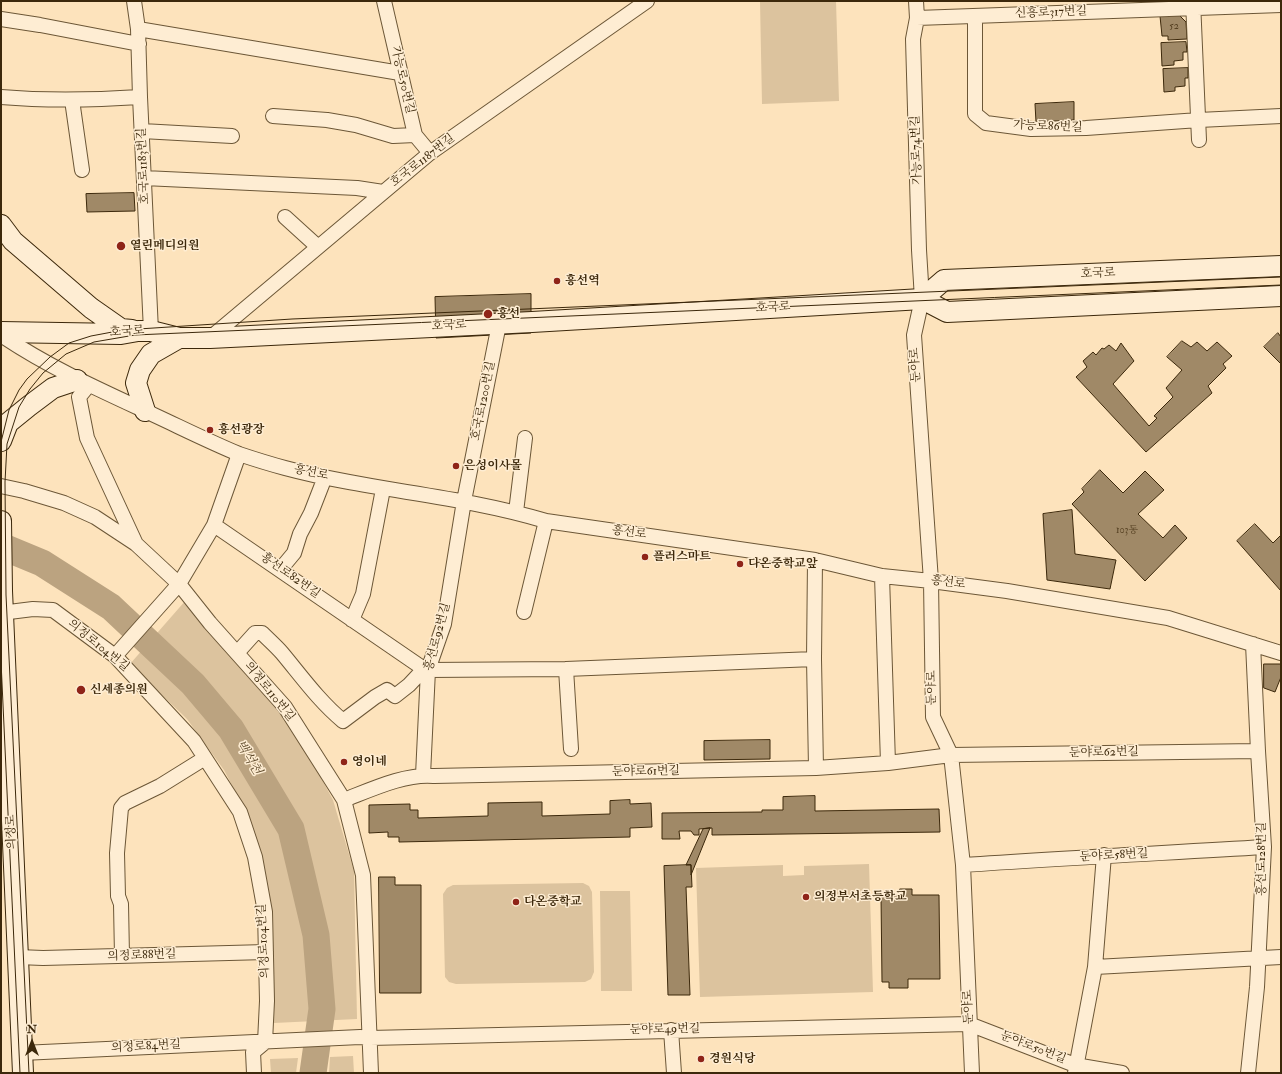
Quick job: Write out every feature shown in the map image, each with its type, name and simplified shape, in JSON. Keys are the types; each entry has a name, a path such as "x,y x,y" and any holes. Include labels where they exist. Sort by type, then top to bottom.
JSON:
{"street":[{"name":"호국로1183번길","path":"134,1 139,44 144,178 145,331"},
{"name":"가능로50번길","path":"384,1 415,135 430,153"},
{"name":"호국로1187번길","path":"210,338 430,153 648,1"},
{"name":"가능로74번길","path":"916,1 917,18 913,39 919,250 922,300"},
{"path":"1193,5 1199,140"},
{"name":"신흥로317번길","path":"917,18 1193,5 1281,5"},
{"name":"가능로86번길","path":"975,16 975,114 986,123 1030,129 1086,128 1281,116"},
{"path":"1,19 139,44"},
{"path":"138,29 400,73"},
{"path":"1,97 36,100 91,100 140,97"},
{"path":"72,100 82,170"},
{"path":"273,116 334,121 356,125 393,136 415,135"},
{"path":"142,131 232,136"},
{"path":"144,178 357,188 383,192"},
{"path":"285,217 318,247"},
{"path":"1,225 13,241 91,308 121,329 145,331"},
{"name":"호국로","path":"922,300 944,280 1281,266"},
{"name":"호국로","path":"1,332 121,334 145,331 178,338 210,338 499,324 922,300 947,312 1281,296"},
{"name":"둔야로","path":"922,300 914,335 931,580 933,717 951,754 963,865 972,1073"},
{"name":"호국로1200번길","path":"464,501 499,324"},
{"name":"흥선로","path":"1,335 28,353 82,383 239,454 286,468 383,489 464,501 516,512 546,521 815,560 882,576 931,580 1007,591 1168,618 1281,653"},
{"path":"145,411 136,383 140,370 151,354 178,338"},
{"path":"1,441 8,423 53,388 82,383 79,397 87,438 136,544"},
{"path":"516,512 525,438"},
{"path":"115,656 178,584 214,525 239,454"},
{"path":"279,569 294,553 300,534 311,512 325,477"},
{"name":"의정로110번길","path":"1,486 64,503 95,517 136,544 178,584 210,623 285,707 344,800 363,875 365,1038 371,1073"},
{"path":"352,620 363,594 383,489"},
{"name":"흥선로92번길","path":"423,774 426,670 444,624 464,501"},
{"name":"의정로","path":"1,521 2,613 22,1073"},
{"path":"524,612 546,521"},
{"name":"흥선로82번길","path":"214,525 426,670"},
{"path":"815,560 814,659 816,768"},
{"path":"882,576 888,763"},
{"name":"의정로104번길","path":"2,613 33,609 53,610 115,656 194,741 240,812 255,857 265,912 267,1041"},
{"path":"237,653 255,633 262,633 282,652 304,682 329,709 343,721 387,690 395,696 426,670 566,668 814,659"},
{"name":"흥선로128번길","path":"1248,1073 1257,987 1264,847 1253,644"},
{"path":"566,668 571,749"},
{"name":"둔야로62번길","path":"951,754 1258,751"},
{"name":"둔야로61번길","path":"344,800 380,786 423,774 442,775 816,768 888,763 951,754"},
{"path":"122,956 121,904 118,896 117,853 121,808 125,803 160,786 205,758"},
{"name":"둔야로58번길","path":"963,865 1104,855 1139,855 1264,847"},
{"path":"1075,1069 1095,967 1104,855"},
{"name":"의정로88번길","path":"18,957 44,958 266,952"},
{"path":"1095,967 1281,957"},
{"name":"둔야로49번길","path":"267,1041 671,1030 969,1024"},
{"name":"둔야로50번길","path":"969,1024 1075,1069 1122,1073"},
{"path":"671,1030 674,1073"},
{"path":"254,1073 254,1052 267,1041"},
{"name":"의정로84번길","path":"22,1053 267,1041"}],"shaded area":[{"path":"760,1 836,1 839,101 762,104"},
{"path":"186,600 277,707 320,776 333,800 354,871 357,1019 274,1023 265,875 249,818 224,770 187,719 130,664"},
{"path":"869,864 873,992 700,997 696,868 783,865 783,876 804,875 804,866"},
{"path":"583,883 589,886 592,892 594,972 591,979 585,982 456,984 449,982 445,977 443,894 447,888 453,885"},
{"path":"600,891 630,891 632,991 601,991"},
{"path":"353,1056 354,1073 329,1073 330,1057"},
{"path":"298,1058 296,1073 271,1073 270,1059"}],"building":[{"path":"1179,15 1186,22 1187,39 1168,40 1168,36 1162,36 1160,16"},
{"path":"1186,42 1187,52 1183,52 1183,60 1174,61 1174,65 1162,66 1161,43"},
{"path":"1188,68 1188,78 1185,78 1185,86 1175,87 1175,91 1164,92 1163,69"},
{"path":"1074,102 1074,120 1036,122 1035,104"},
{"path":"134,193 135,211 87,212 86,194"},
{"name":"흥선","path":"531,294 531,333 436,338 435,297"},
{"path":"1278,333 1281,337 1281,364 1264,347"},
{"path":"1182,341 1191,347 1197,342 1207,351 1217,342 1232,356 1223,364 1226,368 1208,386 1212,393 1146,452 1076,377 1087,367 1083,361 1093,352 1096,355 1102,348 1104,349 1109,345 1116,351 1121,343 1134,361 1113,384 1149,426 1157,418 1154,416 1173,397 1166,388 1182,370 1167,357"},
{"path":"1100,470 1123,493 1145,471 1164,490 1138,514 1163,538 1175,525 1187,538 1145,581 1072,504 1084,492 1082,489"},
{"path":"1072,510 1075,554 1116,560 1110,589 1047,580 1043,514"},
{"path":"1255,524 1273,543 1281,535 1281,591 1237,541"},
{"path":"1264,664 1281,664 1281,677 1275,692 1264,688"},
{"path":"770,740 770,759 704,760 704,741"},
{"path":"815,796 815,811 939,809 940,832 712,835 712,828 699,829 699,835 694,835 691,831 679,831 680,839 662,839 662,813 762,812 762,810 783,810 783,797"},
{"path":"630,800 630,804 651,803 652,827 630,828 630,837 399,842 399,837 388,837 388,832 369,833 369,805 410,804 410,810 418,810 418,818 488,816 488,803 542,802 542,816 610,814 610,801"},
{"path":"710,828 691,875 691,865 686,865 703,829"},
{"path":"691,865 692,887 686,887 690,995 668,995 664,866"},
{"path":"379,877 395,877 395,885 421,885 421,993 380,993"},
{"path":"900,889 912,889 912,895 939,895 940,979 908,979 908,988 889,988 889,982 882,982 881,896 900,895"}],"waterway":[{"name":"백석천","path":"1,546 42,563 111,607 193,684 231,729 291,829 316,935 322,1009 313,1073"}],"tram line":[{"path":"1,442 9,410 19,390 27,379 50,357 69,343 91,336 123,330 292,319 1281,277"},
{"path":"29,1073 6,595 5,482 7,444 19,407 30,389 43,373 66,354 94,342 135,335 1281,285"},
{"path":"1,661 20,1073"}],"place":[{"name":"열린메디의원","path":"121,246"},
{"name":"흥선역","path":"557,281"},
{"name":"흥선","path":"488,314"},
{"name":"흥선광장","path":"210,430"},
{"name":"은성이사몰","path":"456,466"},
{"name":"플러스마트","path":"645,557"},
{"name":"다온중학교앞","path":"740,564"},
{"name":"신세종의원","path":"81,690"},
{"name":"영이네","path":"344,762"},
{"name":"의정부서초등학교","path":"806,897"},
{"name":"다온중학교","path":"516,902"},
{"name":"경원식당","path":"701,1059"}]}
